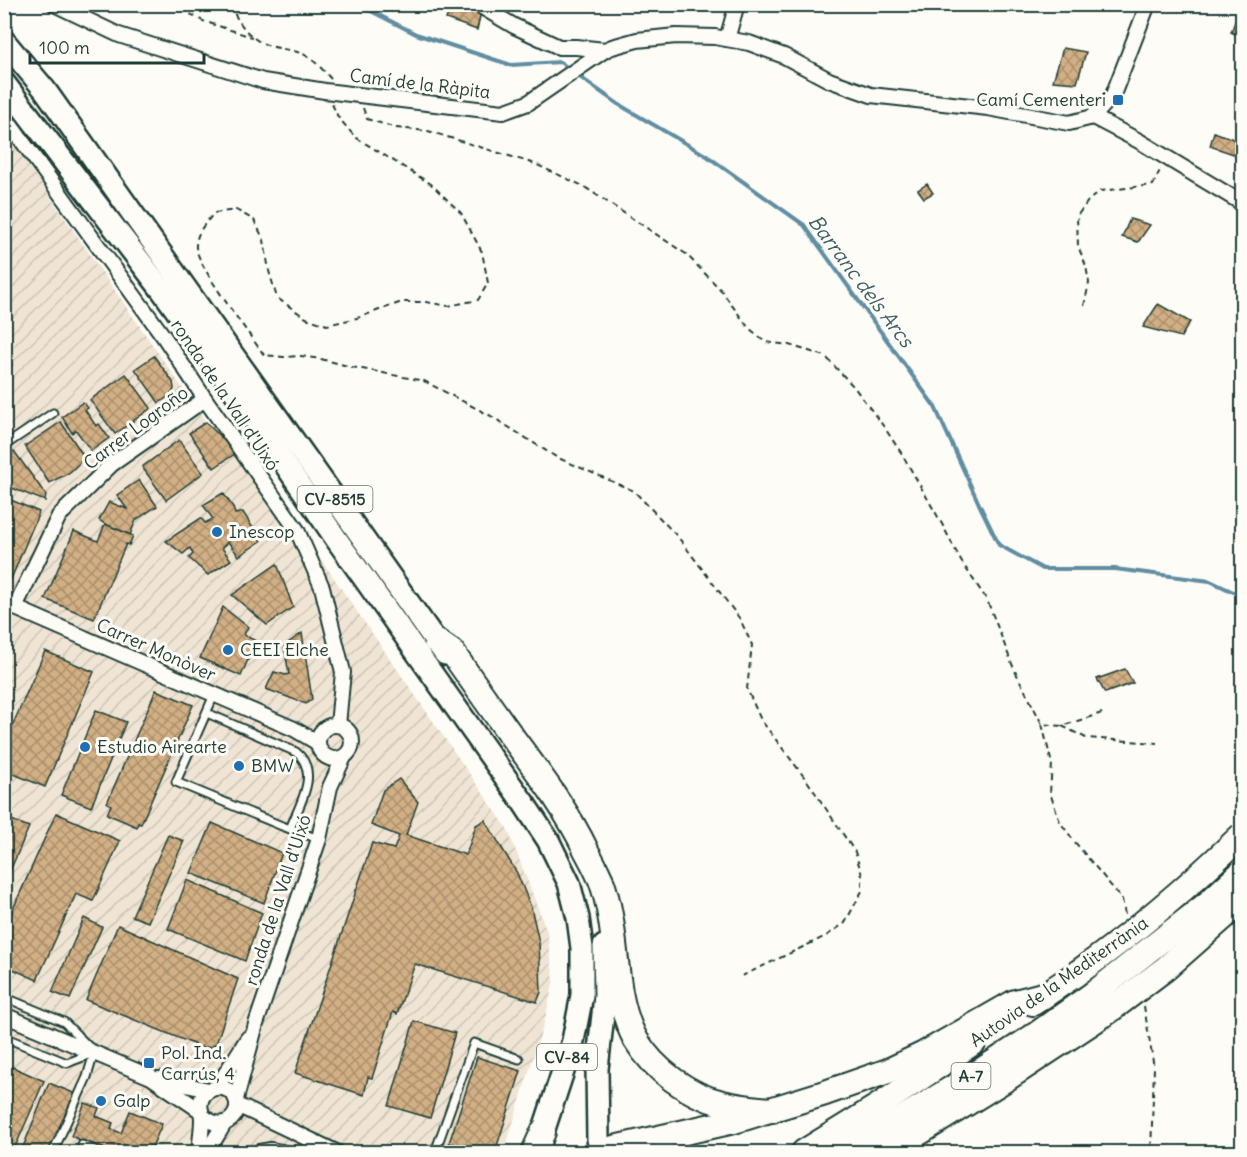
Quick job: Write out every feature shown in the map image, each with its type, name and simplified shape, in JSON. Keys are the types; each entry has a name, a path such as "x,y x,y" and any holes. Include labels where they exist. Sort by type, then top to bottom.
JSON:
{"highway":[{"path":"436,641 452,652 539,774 585,848 601,881 610,917 620,994 628,1021 647,1055 665,1073 705,1098 742,1107 772,1110"},
{"name":"Autovia de la Mediterrània","path":"804,1152 880,1105 1076,974 1136,929 1199,877 1242,835"},
{"name":"Autovia de la Mediterrània","path":"847,1152 1037,1034 1146,954 1242,872"},
{"path":"888,1152 1006,1079 1109,1011 1166,968 1242,901"},
{"path":"601,1148 614,1148 734,1121 825,1094 888,1071 924,1054 1015,1002 1046,994"}],"main road":[{"name":"CV-8515","path":"4,40 45,90 558,813 580,853 595,891 603,924 605,984"},
{"name":"CV-8515","path":"4,83 162,290 524,802 548,840 568,883 582,948 582,980"},
{"name":"CV-84","path":"538,1146 573,1041 582,995 582,980"},
{"name":"CV-84","path":"601,1148 597,1069 605,984"}],"street":[{"name":"Camí de la Ràpita","path":"54,4 119,35 263,81 332,92 504,112 528,103 605,50 637,40 676,36 715,37 749,43 784,56 829,81 871,95 988,108 1069,123 1093,117"},
{"path":"477,4 514,26 559,47 576,46 605,50"},
{"path":"727,39 736,4"},
{"path":"1148,4 1113,95 1093,117 1139,141 1242,203"},
{"name":"ronda de la Vall d'Uixó","path":"4,116 164,337 204,399 297,530 322,587 343,672 338,725"},
{"name":"Carrer Logroño","path":"10,605 59,516 112,464 204,399"},
{"name":"Carrer Monòver","path":"10,605 294,729 320,737"},
{"path":"338,725 346,729 352,738 351,748 344,757 338,759 327,757 319,748 320,737 330,726 338,725"},
{"name":"ronda de la Vall d'Uixó","path":"207,1152 232,1111 256,1024 319,839 330,787 327,757"},
{"name":"ronda de la Vall d'Uixó","path":"330,787 344,757"},
{"path":"4,1015 152,1077 229,1091 232,1111"},
{"name":"ronda de la Vall d'Uixó","path":"213,1089 256,1024"},
{"path":"152,1077 212,1123 218,1125 232,1111"},
{"path":"199,1152 202,1114 200,1104 205,1094 213,1089"},
{"path":"232,1111 283,1128 336,1152"},
{"path":"259,1152 271,1150 282,1152"}],"lane":[{"path":"4,446 53,413"},
{"path":"214,694 177,782 319,839"},
{"path":"207,713 303,757 308,772 308,784 290,829"},
{"path":"4,997 64,1022 94,1053"},
{"path":"4,1036 67,1063 94,1053"},
{"path":"435,1152 474,1043 519,1059"},
{"path":"53,1152 87,1077 94,1053"},
{"path":"82,1145 100,1152"}],"path":[{"path":"172,4 203,21 255,38"},
{"path":"230,4 245,31 255,38 266,45 286,48 304,55 320,66 333,82 332,92 338,117 355,137 431,184 461,213 482,252 488,283 478,300 448,306 426,302 402,302 327,326 306,318 277,298 269,271 264,240 254,220 236,210 214,213 198,233 195,248 204,269 264,355 311,358 424,381 491,416 556,457 634,491 678,537 740,619 752,645 747,689 761,720 808,782 855,852 862,875 862,891 844,924 826,936 742,976"},
{"path":"358,94 367,119 396,128 428,130 535,164 583,186 686,254 720,289 748,327 765,342 789,345 825,356 854,387 902,454 961,561 987,600 1014,669 1042,724 1062,726 1086,738 1157,743"},
{"path":"1084,306 1089,283 1086,266 1078,246 1077,216 1088,201 1100,191 1154,185 1167,158"},
{"path":"1062,726 1105,712"}],"shaded area":[{"path":"4,130 224,447 236,453 320,558 507,828 547,931 554,980 544,1023 504,1152 5,1152"}],"building":[{"path":"452,4 459,4 481,12 477,30 446,19"},
{"path":"1236,19 1242,22 1242,37 1231,32"},
{"path":"1063,48 1086,52 1077,83 1053,81"},
{"path":"1214,132 1242,142 1242,157 1210,146"},
{"path":"927,184 933,193 924,198 918,190"},
{"path":"1130,219 1150,225 1138,242 1122,237"},
{"path":"1158,304 1190,322 1181,337 1143,327"},
{"path":"4,355 12,365 8,367 11,373 4,377"},
{"path":"154,356 173,382 174,389 172,394 159,403 135,369"},
{"path":"126,374 151,408 115,434 90,400"},
{"path":"83,402 88,408 85,410 96,426 99,424 109,438 91,451 76,430 72,433 62,417"},
{"path":"61,422 85,458 69,473 49,483 25,446"},
{"path":"206,422 236,453 214,468 189,433"},
{"path":"179,440 203,473 166,500 142,467"},
{"path":"14,451 46,495 45,501 4,485 4,458"},
{"path":"139,480 157,506 136,520 130,535 99,520 109,502 127,509 117,495"},
{"name":"Inescop","path":"223,493 235,514 243,512 261,541 239,556 228,542 222,548 231,560 208,575 189,558 193,554 190,548 183,554 166,541 201,518 205,523 213,519 203,505"},
{"path":"4,497 39,512 9,584 4,582"},
{"path":"105,524 133,536 129,545 126,544 94,619 45,599 74,531 98,541"},
{"name":"CEEI Elche","path":"277,564 293,607 267,625 232,595"},
{"name":"CEEI Elche","path":"223,607 248,627 244,635 256,641 241,676 200,658"},
{"name":"CEEI Elche","path":"302,633 312,699 306,704 266,689 274,672 289,674 284,646"},
{"path":"45,651 94,672 45,787 4,770 4,745"},
{"path":"1125,669 1133,683 1105,693 1097,679"},
{"path":"156,690 193,705 141,824 138,823 137,827 107,814 111,805 107,803"},
{"path":"96,710 126,722 91,807 61,795"},
{"path":"399,779 418,802 406,835 466,855 476,825 485,820 517,873 531,907 539,942 541,992 537,1002 415,964 397,1014 393,1012 372,1078 368,1077 364,1095 295,1073 372,843 394,849 399,836 371,825 383,790"},
{"path":"56,813 120,841 93,901 76,894 37,980 4,965 4,929"},
{"path":"4,817 29,827 4,885"},
{"path":"212,823 282,853 264,903 191,873"},
{"path":"168,835 184,841 148,922 132,916"},
{"path":"187,880 262,913 245,961 168,929"},
{"path":"84,918 102,927 70,999 52,992"},
{"path":"118,925 238,979 216,1044 203,1048 86,1000"},
{"path":"414,1021 455,1033 430,1118 389,1106"},
{"path":"477,1057 521,1071 495,1152 478,1152 449,1143"},
{"path":"8,1065 44,1081 13,1152 4,1151 4,1074"},
{"path":"49,1083 76,1094 51,1152 21,1152"},
{"path":"85,1103 99,1108 96,1116 113,1123 111,1129 121,1133 130,1111 162,1124 150,1152 109,1152 71,1136"}],"waterway":[{"name":"Barranc dels Arcs","path":"357,4 416,34 511,65 560,62 571,70"},
{"name":"Barranc dels Arcs","path":"577,75 618,104 707,156 804,225 935,407 999,545 1043,569 1115,569 1210,581 1242,596"}],"place":[{"name":"Camí Cementeri","path":"1118,100"},
{"name":"Inescop","path":"217,532"},
{"name":"CEEI Elche","path":"228,650"},
{"name":"Estudio Airearte","path":"85,747"},
{"name":"BMW","path":"239,766"},
{"name":"Pol. Ind. Carrús, 4","path":"149,1063"},
{"name":"Galp","path":"101,1101"}]}
